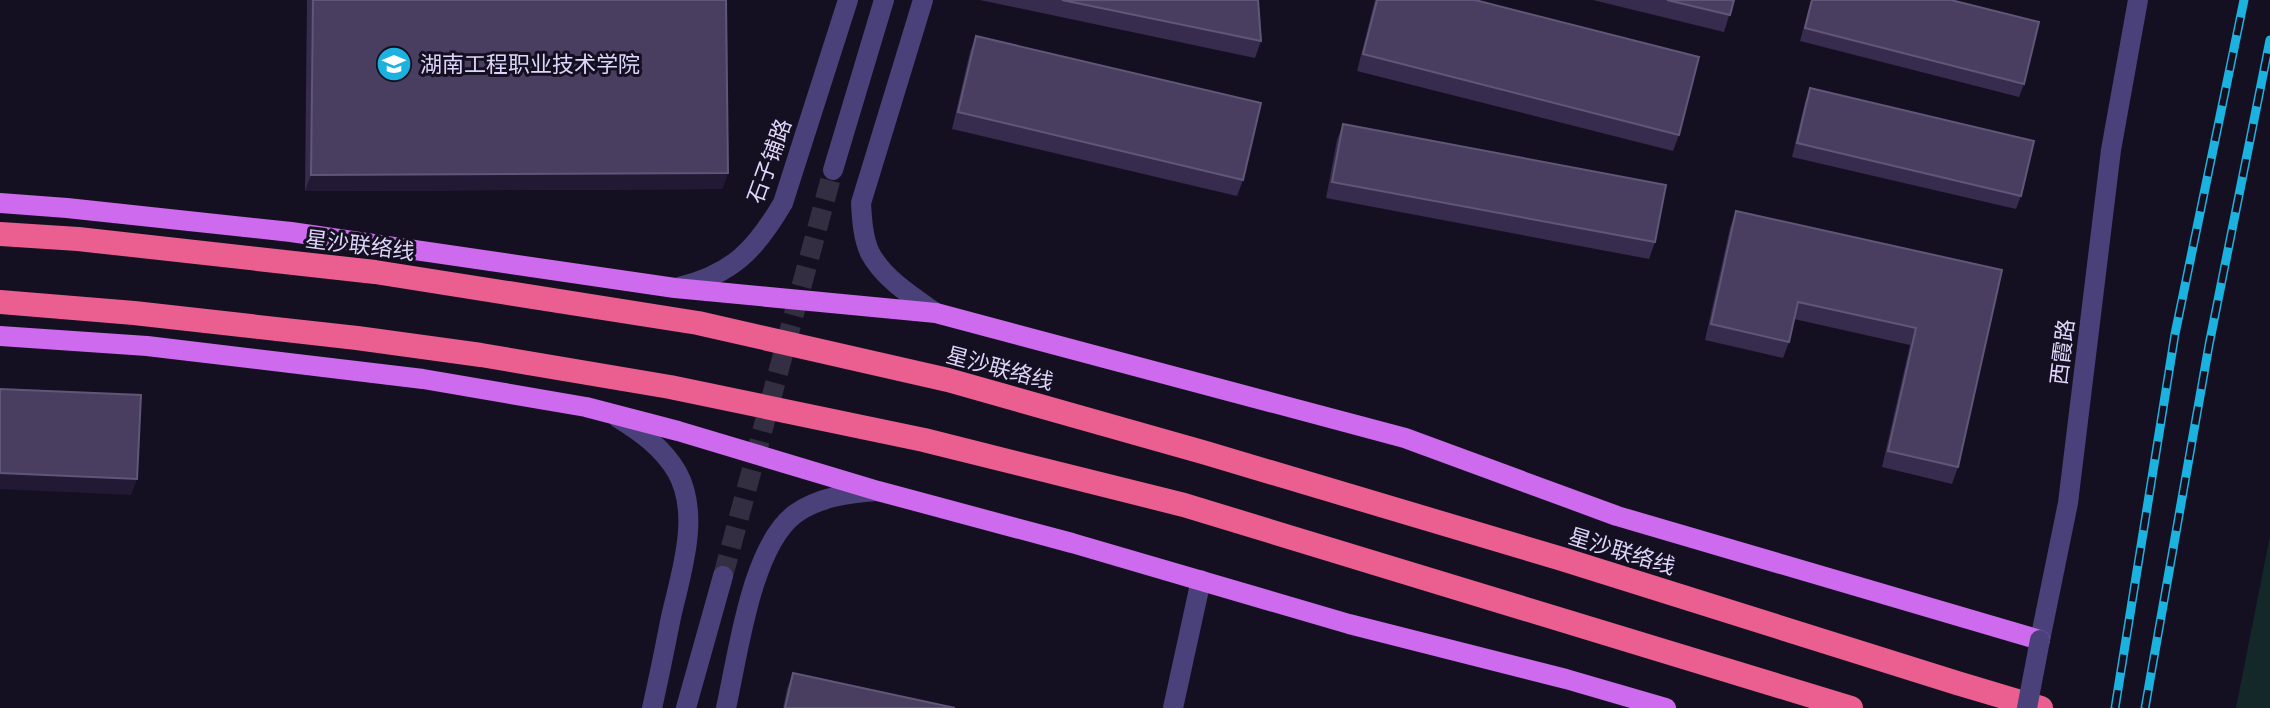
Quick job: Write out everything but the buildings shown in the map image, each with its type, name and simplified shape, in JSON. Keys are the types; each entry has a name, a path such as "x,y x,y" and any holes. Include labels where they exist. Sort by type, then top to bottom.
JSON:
{"highway":[{"name":"星沙联络线","path":"0,234 78,239 375,272 698,323 948,380 1562,559 2041,708"},
{"path":"0,302 149,314 481,355 670,387 924,440 1184,505 1851,708"}],"main road":[{"path":"0,203 291,232 675,288 936,313 1405,438 1617,516 2040,640"},
{"path":"0,336 147,346 408,377 586,407 1349,624 1566,679 1666,708"}],"street":[{"name":"石子铺路","path":"675,288 706,281 729,267 748,251 772,222 783,203 848,0"},
{"path":"833,170 884,0"},
{"path":"923,0 861,203 862,227 871,254 888,276 936,313"},
{"name":"西霞路","path":"2027,708 2068,503 2111,150 2138,0"},
{"path":"611,414 640,431 659,448 677,472 686,496 688,530 652,708"},
{"path":"726,708 751,594 761,561 774,538 795,514 818,503 846,494 878,491"},
{"path":"686,708 723,576"},
{"path":"1173,708 1201,580"}],"green space":[{"path":"2270,536 2270,708 2236,708"}],"tunnel":[{"path":"723,576 833,170"}],"railway":[{"path":"2115,708 2175,334 2244,0"},
{"path":"2145,708 2209,345 2270,40"}],"place":[{"name":"湖南工程职业技术学院","path":"394,64"}]}
